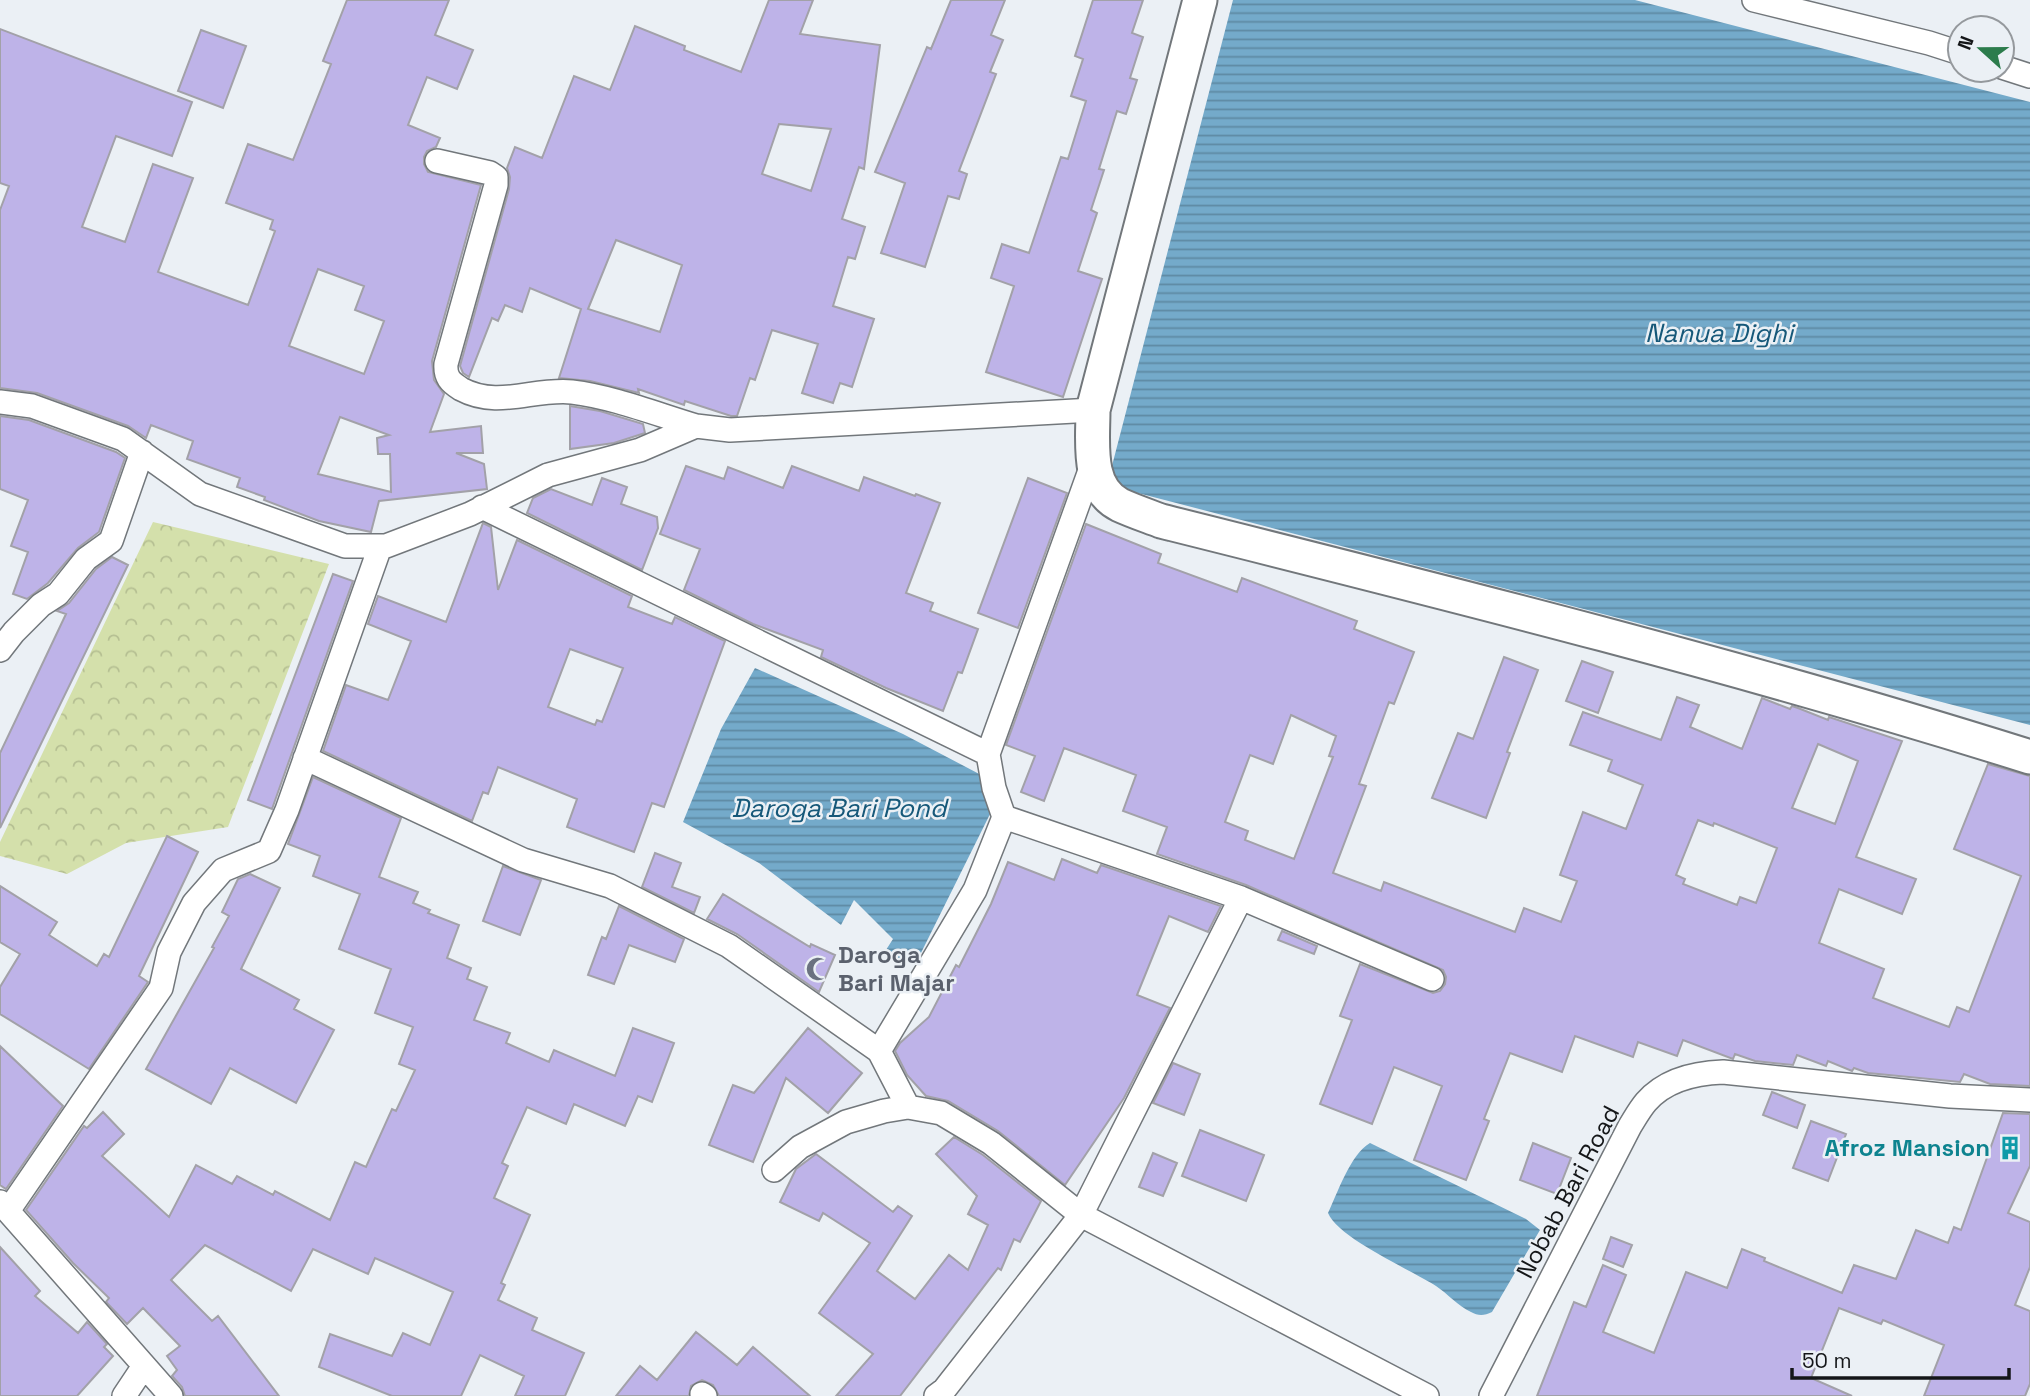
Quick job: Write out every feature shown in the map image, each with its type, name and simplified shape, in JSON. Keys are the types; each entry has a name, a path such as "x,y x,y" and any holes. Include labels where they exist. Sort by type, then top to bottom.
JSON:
{"street":[{"path":"879,1051 975,890 1004,817 994,788 988,754 1093,464 1093,411 1200,0"},
{"path":"1754,0 1946,48"},
{"path":"437,161 478,169 496,177 445,374 452,383 477,396 494,399 570,392 696,426 730,429 1093,411"},
{"path":"0,402 32,407 123,439 200,494 345,547 386,546 482,507 548,475 640,450 696,426"},
{"path":"0,650 41,605 58,594 86,559 111,541 142,452"},
{"path":"1093,464 1105,494 1118,504 1161,521 1450,593 1834,699 2030,757"},
{"path":"482,507 988,754"},
{"path":"171,1396 4,1207 161,988 169,952 194,903 223,870 253,860 269,851 287,810 380,547"},
{"path":"305,758 523,860 610,886 729,946 879,1051 908,1107"},
{"path":"1004,817 1241,898 1432,979"},
{"path":"936,1396 944,1390 1008,1311 1081,1215 1241,898"},
{"name":"Nobab Bari Road","path":"1491,1396 1630,1126 1646,1102 1668,1084 1701,1073 1723,1072 1950,1096 2030,1100"},
{"path":"774,1170 800,1147 846,1122 908,1107 941,1113 991,1143 1081,1215 1427,1396"},
{"path":"124,1396 144,1366"}],"green space":[{"path":"153,522 329,564 228,827 126,843 67,874 0,856 0,842"}],"water":[{"name":"Nanua Dighi","path":"1233,0 1635,0 1946,80 1946,84 1960,84 2030,102 2030,725 1107,485"},
{"name":"Daroga Bari Pond","path":"755,668 903,734 985,777 994,806 915,965 884,953 893,939 854,900 841,925 759,863 683,822 721,729"},
{"path":"1370,1143 1526,1219 1540,1230 1492,1312 1479,1315 1466,1309 1436,1286 1376,1253 1334,1223 1328,1213 1340,1185 1356,1156"}],"building":[{"path":"347,0 449,0 435,35 473,50 457,89 427,77 408,125 440,138 436,147 427,151 424,157 428,172 481,185 432,361 434,380 444,394 430,432 481,426 483,453 456,453 484,464 487,489 379,501 371,532 319,521 237,487 240,478 187,459 193,441 151,425 146,438 128,426 37,393 0,388 0,210 9,186 0,183 0,29 192,102 172,156 116,136 82,227 125,242 153,164 193,178 158,272 248,305 275,231 270,229 273,220 226,203 248,144 293,160 331,64 323,61","holes":["318,269 364,286 355,310 384,321 364,374 289,346","340,417 389,435 377,438 378,454 390,454 391,492 318,474"]},
{"path":"769,0 813,0 800,34 880,45 864,169 859,167 842,219 865,227 855,259 848,257 833,306 874,319 852,387 840,383 833,403 802,393 818,344 772,330 755,380 750,378 737,416 685,401 684,405 638,389 639,393 590,381 559,378 581,309 530,288 522,312 505,305 498,321 492,318 469,377 463,373 460,366 509,189 510,177 507,168 515,147 542,158 574,76 610,90 635,26 685,46 684,50 741,72","holes":["779,124 831,129 811,191 762,174","616,240 682,265 660,332 588,309"]},
{"path":"951,0 1005,0 991,35 1003,40 990,72 996,74 959,171 967,174 959,199 948,196 925,267 881,253 905,183 875,172 927,47 931,49"},
{"path":"1093,0 1143,0 1132,33 1143,37 1130,78 1137,80 1126,114 1117,111 1099,169 1104,170 1091,210 1097,213 1078,271 1102,279 1063,397 986,372 1014,286 991,278 1002,244 1029,253 1061,157 1068,159 1086,101 1071,96 1083,59 1075,56"},
{"path":"201,30 246,46 223,108 178,91"},
{"path":"570,406 600,411 643,424 645,433 614,443 570,449"},
{"path":"0,416 29,420 116,452 125,458 99,532 78,548 48,583 27,599 13,594 28,552 11,546 28,500 0,489"},
{"path":"686,466 724,479 728,467 783,488 792,466 859,491 864,477 940,503 906,593 933,603 930,611 978,629 962,673 958,672 943,711 821,657 823,650 753,624 684,590 700,549 660,534"},
{"path":"602,478 627,487 621,504 657,517 658,528 642,570 527,513 533,498 551,489 592,505"},
{"path":"1028,478 1067,493 1018,628 978,613"},
{"path":"483,523 491,527 498,590 517,540 632,596 628,607 672,624 675,617 725,641 664,807 652,803 634,852 567,827 577,799 498,767 488,794 483,792 472,821 323,751 346,685 388,700 411,641 368,624 378,596 446,622","holes":["570,649 623,668 602,722 597,720 595,725 548,707"]},
{"path":"1086,524 1161,554 1158,563 1237,592 1242,578 1357,621 1354,629 1414,652 1394,704 1389,702 1359,784 1366,786 1333,873 1381,891 1384,882 1515,932 1524,908 1561,922 1577,881 1560,875 1583,812 1626,829 1643,785 1608,771 1612,760 1570,745 1583,712 1661,740 1677,697 1699,705 1690,727 1742,749 1762,698 1828,720 1829,717 1902,741 1856,857 1916,879 1902,914 1839,889 1819,943 1884,969 1873,998 1949,1027 1957,1007 1969,1012 2021,876 1954,849 1988,764 2030,776 2030,1086 1990,1084 1964,1074 1960,1082 1868,1073 1854,1068 1852,1071 1828,1061 1826,1066 1797,1055 1793,1065 1755,1061 1735,1054 1733,1059 1683,1040 1677,1056 1638,1042 1633,1057 1575,1036 1562,1072 1510,1053 1484,1119 1489,1121 1466,1180 1414,1160 1442,1086 1394,1067 1372,1124 1320,1104 1352,1020 1340,1016 1360,964 1433,993 1440,991 1445,984 1443,970 1246,885 1157,854 1167,827 1123,811 1136,775 1064,748 1044,801 1021,792 1035,756 1006,745","holes":["1291,715 1336,736 1329,756 1333,757 1294,859 1245,840 1248,831 1225,822 1250,755 1273,764","1818,744 1858,761 1835,824 1792,808","1698,820 1713,826 1714,823 1777,848 1756,903 1740,897 1737,905 1683,884 1685,879 1676,875"]},
{"path":"112,557 128,565 0,828 0,753 66,614 57,611 69,603 96,569"},
{"path":"333,574 353,581 272,809 248,800"},
{"path":"1504,657 1538,670 1486,818 1432,798 1458,733 1473,739"},
{"path":"1582,661 1613,672 1598,713 1566,701"},
{"path":"313,777 401,818 379,877 418,892 413,903 430,910 428,913 459,925 447,958 471,968 467,979 487,987 474,1020 510,1033 506,1043 549,1062 554,1050 615,1076 633,1028 674,1043 652,1102 638,1096 625,1126 574,1104 566,1124 527,1107 502,1163 508,1166 494,1198 530,1215 501,1283 505,1285 498,1300 537,1318 532,1330 584,1353 565,1396 515,1396 524,1376 480,1355 461,1396 392,1396 319,1367 330,1334 392,1356 403,1333 430,1345 453,1292 375,1258 368,1274 313,1249 291,1291 205,1245 171,1280 212,1321 218,1316 279,1396 185,1396 182,1387 172,1376 177,1370 167,1356 180,1346 143,1308 127,1324 106,1302 109,1298 73,1263 26,1210 84,1126 87,1128 103,1112 124,1134 102,1156 169,1217 196,1165 232,1184 237,1176 273,1195 275,1191 330,1220 355,1162 366,1167 392,1109 396,1111 415,1070 399,1064 413,1027 375,1013 391,969 339,949 360,894 313,876 320,856 288,844"},
{"path":"167,836 198,852 139,976 148,982 89,1069 0,1014 0,987 20,954 0,942 0,886 57,922 49,935 97,966 104,954 109,957"},
{"path":"655,853 681,863 672,887 700,897 694,913 642,887"},
{"path":"1062,859 1097,873 1101,865 1221,906 1208,932 1169,916 1137,995 1170,1008 1124,1098 1065,1185 998,1131 948,1101 926,1096 907,1075 895,1051 900,1043 929,1017 956,965 959,967 991,904 1008,862 1054,880"},
{"path":"503,866 541,880 520,935 483,921"},
{"path":"250,874 280,888 241,969 299,1000 294,1009 334,1030 296,1103 230,1068 211,1104 146,1069 214,948 212,947 229,916 222,912 238,879"},
{"path":"723,894 810,947 811,944 835,955 819,992 737,934 707,919"},
{"path":"619,906 684,939 675,962 629,945 614,984 588,975 602,937 606,939"},
{"path":"1282,931 1317,946 1314,954 1278,940"},
{"path":"808,1028 862,1073 828,1113 786,1078 753,1162 709,1145 733,1085 754,1093"},
{"path":"0,1046 63,1106 6,1189 0,1185"},
{"path":"1173,1063 1200,1074 1184,1115 1153,1103"},
{"path":"1772,1092 1805,1105 1797,1128 1763,1115"},
{"path":"2003,1113 2030,1114 2030,1166 2008,1213 2030,1222 2030,1267 2015,1305 2030,1311 2030,1384 2025,1396 1924,1396 1944,1345 1883,1320 1881,1324 1839,1308 1811,1378 1852,1396 1537,1396 1574,1302 1586,1307 1603,1265 1626,1275 1603,1332 1654,1353 1686,1272 1727,1288 1742,1249 1765,1258 1764,1261 1842,1293 1854,1265 1896,1279 1916,1230 1948,1243 1954,1227 1961,1230"},
{"path":"1811,1121 1846,1134 1828,1181 1793,1168"},
{"path":"1200,1130 1264,1155 1246,1201 1182,1176"},
{"path":"954,1137 983,1155 1041,1201 1020,1242 1014,1239 1001,1270 998,1268 900,1396 836,1396 873,1354 819,1313 870,1243 823,1213 819,1221 780,1202 796,1169 816,1154 893,1212 898,1206 912,1216 877,1271 915,1299 949,1255 968,1270 988,1225 968,1214 977,1196 936,1154"},
{"path":"1533,1143 1571,1158 1557,1194 1520,1180"},
{"path":"1153,1153 1177,1163 1163,1196 1139,1187"},
{"path":"1611,1237 1632,1245 1623,1267 1603,1259"},
{"path":"0,1247 40,1291 35,1296 78,1333 87,1322 107,1344 104,1347 113,1356 77,1396 0,1396"},
{"path":"696,1332 737,1365 753,1347 810,1396 719,1396 713,1385 702,1380 691,1386 689,1396 616,1396 640,1366 657,1380"}],"place":[{"name":"Daroga Bari Majar","path":"818,969"},
{"name":"Afroz Mansion","path":"2010,1148"}]}
